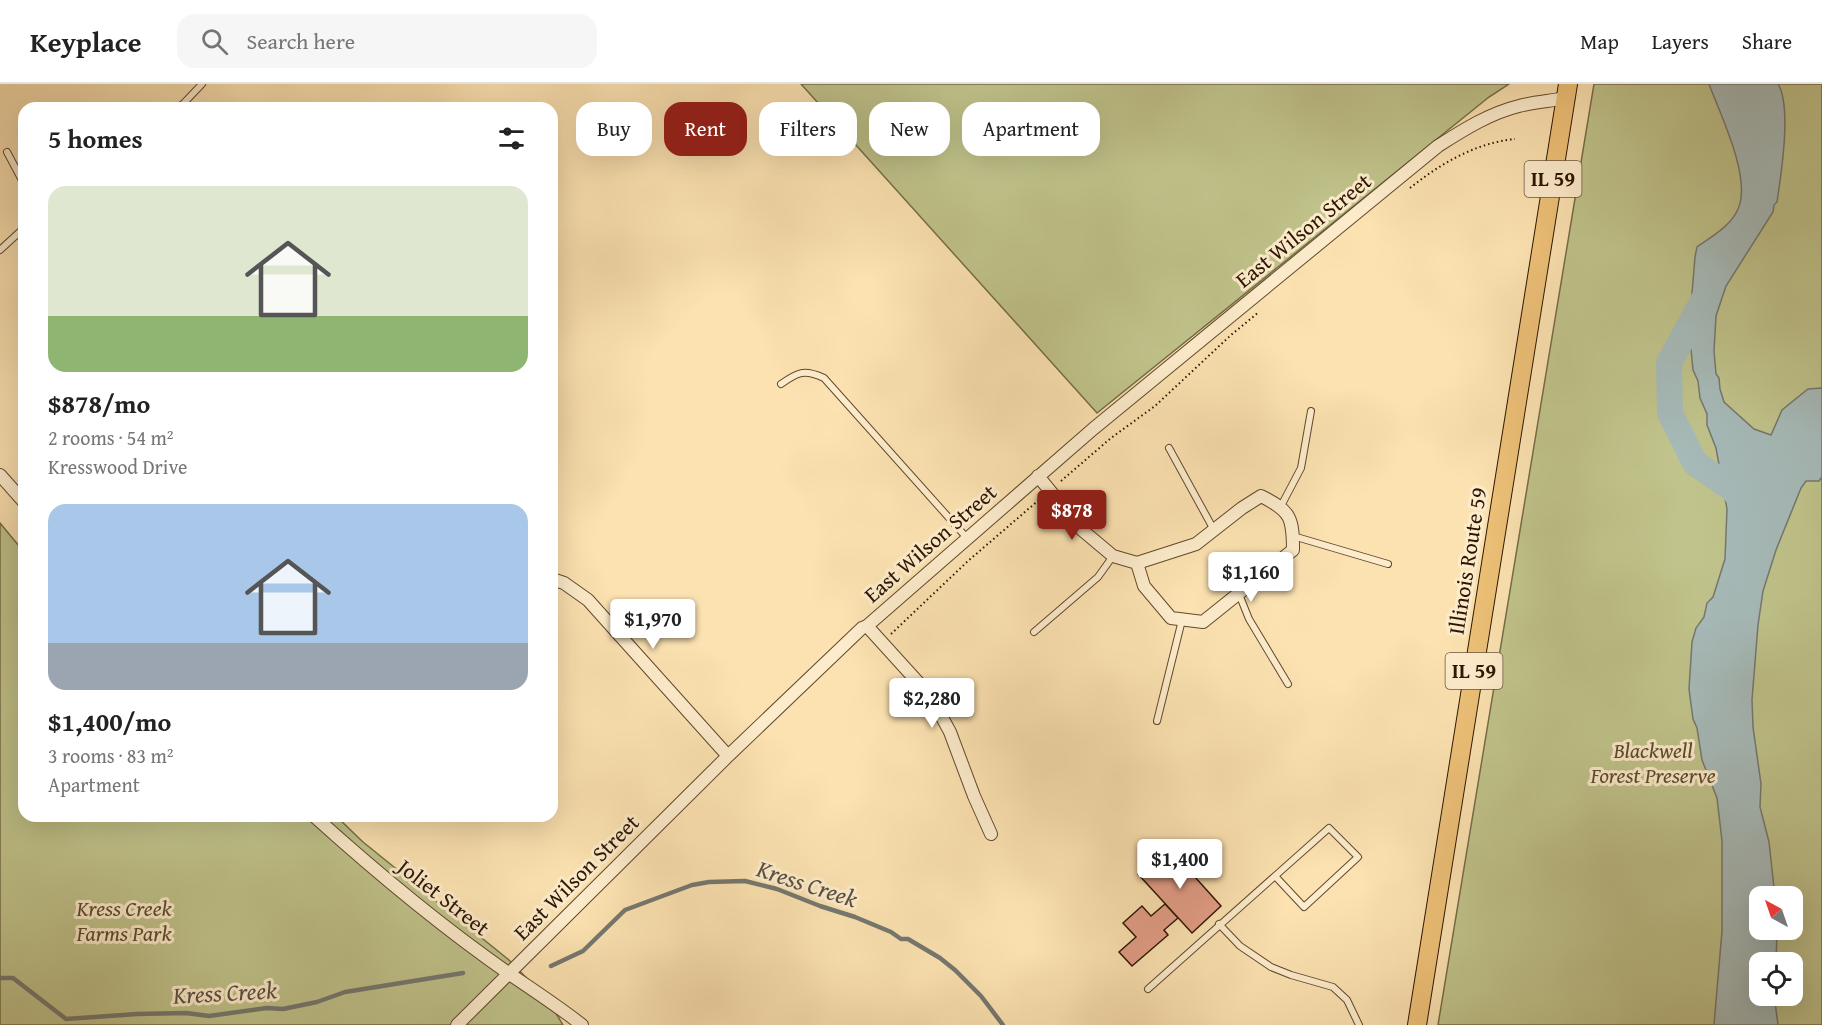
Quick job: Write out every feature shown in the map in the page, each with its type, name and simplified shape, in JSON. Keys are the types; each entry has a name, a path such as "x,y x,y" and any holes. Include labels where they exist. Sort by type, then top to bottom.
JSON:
{"main road":[{"name":"Illinois Route 59","path":"1417,1025 1567,91"}],"street":[{"name":"East Wilson Street","path":"457,1025 728,756 862,628 1038,476 1438,146 1493,115 1567,91"},
{"path":"0,475 18,495"},
{"path":"1038,476 1082,530 1113,556 1137,563 1196,544 1261,496 1281,506 1293,524 1293,550 1203,622 1171,618 1144,586 1137,563"},
{"path":"558,581 588,600 728,756"},
{"path":"867,626 925,690 938,708 951,732 974,796 991,834"},
{"name":"Joliet Street","path":"321,822 361,859 510,974 582,1025"}],"lane":[{"path":"185,102 202,84"},
{"path":"7,152 18,173"},
{"path":"0,250 18,234"},
{"path":"781,384 797,373 812,373 824,378 967,538"},
{"path":"1281,506 1301,468 1311,411"},
{"path":"1169,448 1214,530"},
{"path":"1293,536 1388,564"},
{"path":"1034,632 1098,577 1113,556"},
{"path":"1238,594 1288,684"},
{"path":"1157,721 1182,619"},
{"path":"1148,989 1220,924 1329,828 1358,857 1304,907 1275,876"},
{"path":"1220,924 1240,945 1271,968 1333,987 1347,1000 1359,1025"}],"path":[{"path":"1410,188 1428,173 1475,148 1515,139"},
{"path":"1056,485 1111,438 1155,406 1261,310"},
{"path":"888,636 968,561 1041,498"}],"green space":[{"path":"801,84 1509,84 1489,97 1097,413 857,146 857,102 817,102"},
{"name":"Blackwell Forest Preserve","path":"1594,84 1822,84 1822,1025 1438,1025"},
{"name":"Kress Creek Farms Park","path":"0,523 18,545 18,822 342,822 363,842 509,960 548,1000 563,1025 0,1025"}],"shaded area":[{"path":"1709,84 1778,84 1782,95 1785,124 1777,202 1726,286 1716,316 1714,351 1716,374 1724,402 1754,429 1771,435 1782,410 1808,389 1822,388 1822,477 1819,481 1806,481 1801,488 1776,550 1763,591 1752,700 1753,727 1761,784 1760,807 1769,842 1774,886 1749,886 1749,940 1777,940 1776,952 1749,952 1749,1006 1776,1006 1778,1025 1714,1025 1722,931 1722,841 1717,798 1702,760 1689,689 1692,642 1696,628 1704,617 1707,603 1713,597 1725,559 1727,509 1716,448 1707,425 1707,414 1700,398 1698,381 1693,370 1689,329 1697,247 1731,221 1738,209 1741,196 1738,164"}],"building":[{"path":"1168,847 1221,906 1192,933 1138,874"},
{"path":"1165,904 1178,918 1164,930 1168,935 1132,966 1119,952 1136,937 1123,923 1142,906 1151,916"}],"waterway":[{"path":"1706,295 1669,363 1670,413 1695,463 1731,488 1745,503 1745,507"},
{"name":"Kress Creek","path":"551,966 583,951 625,910 692,885 745,881 777,889 855,917 891,932 901,939 908,939 955,970 981,996 1003,1025"},
{"name":"Kress Creek","path":"0,978 13,978 66,1019 137,1014 186,1013 209,1016 267,1008 283,1009 317,1002 345,992 463,973"}]}
